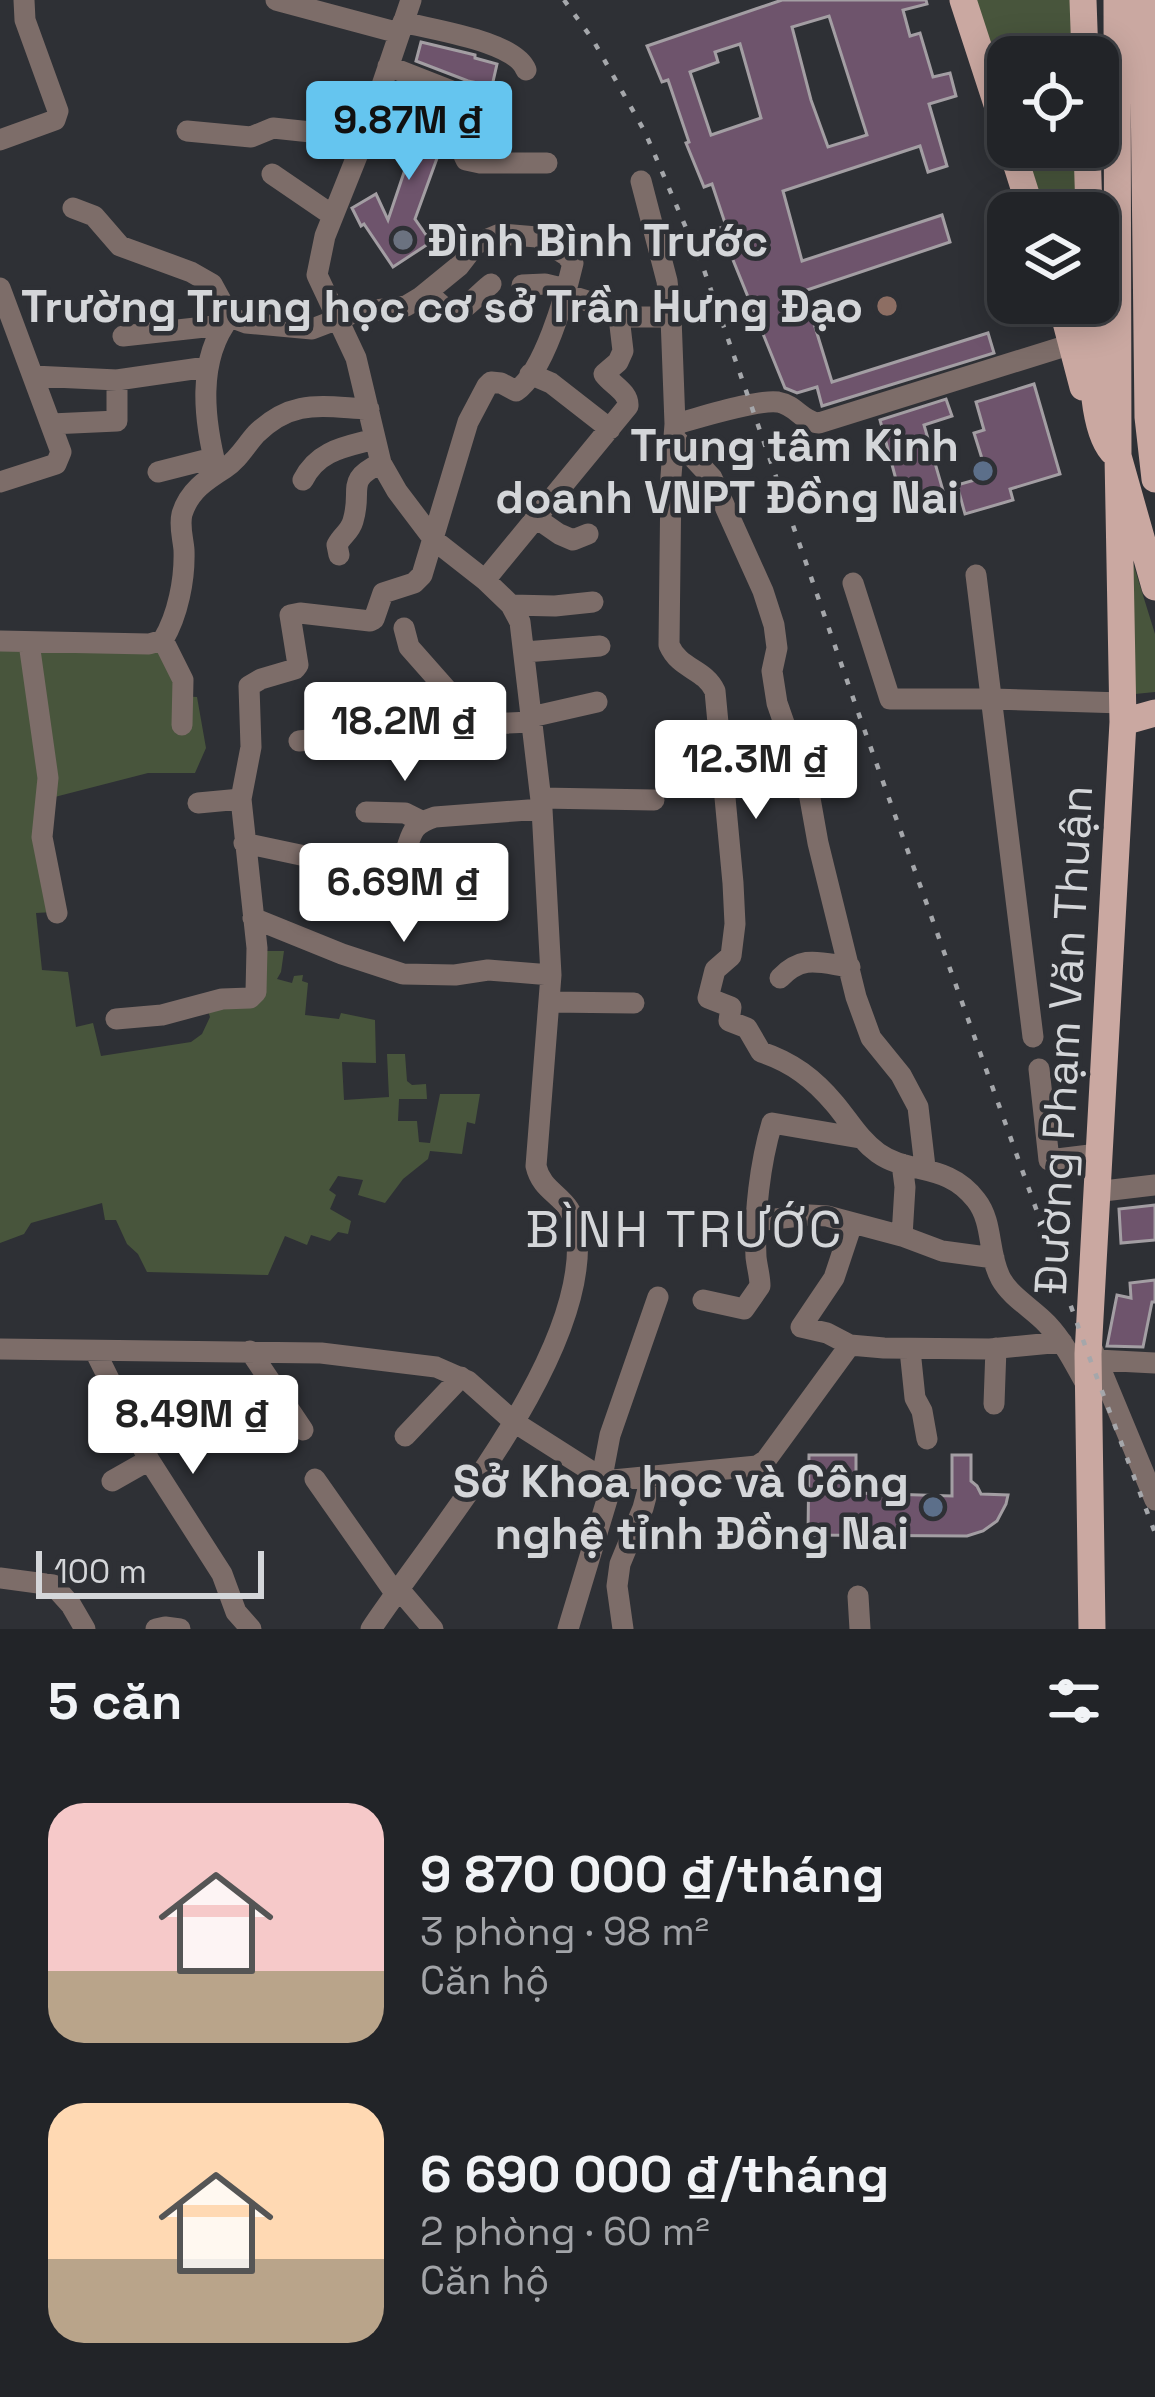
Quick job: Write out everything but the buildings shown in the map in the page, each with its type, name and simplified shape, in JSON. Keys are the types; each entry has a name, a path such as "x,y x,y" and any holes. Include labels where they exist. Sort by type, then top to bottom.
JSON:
{"main road":[{"path":"963,0 987,74"},
{"path":"1083,0 1084,36"},
{"path":"1112,451 1117,0"},
{"path":"1143,0 1150,105 1148,417 1155,479"},
{"path":"1072,324 1082,341 1097,409 1155,587"},
{"path":"1082,341 1086,324"},
{"name":"Đường Phạm Văn Thuận","path":"1092,1629 1087,1387 1082,1348 1123,713 1112,451"},
{"path":"1123,713 1155,713"}],"street":[{"path":"0,140 55,120 58,111 25,20 24,0"},
{"path":"276,0 506,50 523,61 526,70"},
{"path":"371,1629 514,1422 566,1317 577,1263 577,1232 569,1206 540,1179 536,1166 551,975 541,803 520,622 511,605 485,580 434,540 397,491 375,440 362,376 317,275 332,214 363,141 411,0"},
{"path":"388,65 466,97 460,146 466,160 547,163"},
{"path":"187,131 251,137 273,128 311,132 329,128 363,141"},
{"path":"272,175 332,214"},
{"path":"641,182 667,281 671,317 675,430 669,645 680,663 712,684 722,762 735,924 731,956 715,970 708,998 730,1007 728,1019 747,1028 757,1049 792,1064 810,1078 860,1138 883,1156 959,1184 977,1201 988,1220 1000,1279 1044,1321 1082,1348 1155,1500"},
{"path":"0,641 149,644 163,640 182,582 180,520 195,489 215,464 206,418 207,367 227,321 212,284 120,246 94,216 73,208"},
{"path":"116,1019 162,1015 193,1004 250,998 256,992 257,948 241,799 251,747 249,686 297,667 290,615 370,622 383,593 418,580 468,422 487,386 496,382 520,391 552,333 573,263 537,237 500,234 476,244 459,266 406,306 354,313 312,329 227,321 123,336"},
{"path":"428,292 446,310 458,312 491,284"},
{"path":"485,580 628,406 624,393 604,374 623,351 620,317 613,309 544,284 522,285"},
{"path":"0,289 61,452 56,464 0,482"},
{"path":"620,317 671,317"},
{"path":"675,430 775,401 793,407 807,422 819,424 1082,341"},
{"path":"33,376 116,380 207,367"},
{"path":"530,374 550,383 610,428"},
{"path":"51,424 117,421 116,380"},
{"path":"158,472 230,464 286,411 313,406 368,409"},
{"path":"675,430 712,478 763,591 777,648 772,671 777,703 793,749"},
{"path":"303,480 312,464 329,452 375,440"},
{"path":"339,556 337,545 354,515 357,481 382,463"},
{"path":"536,518 568,538 588,534"},
{"path":"976,575 1033,1037"},
{"path":"853,584 890,699 992,698 1123,713"},
{"path":"511,605 593,602"},
{"path":"404,628 409,646 447,690 452,726"},
{"path":"163,640 184,680 182,724"},
{"path":"29,643 48,778 41,831 57,914"},
{"path":"525,652 600,646"},
{"path":"298,741 531,719 597,702"},
{"path":"722,762 801,748 818,843 856,997 871,1038 906,1082 918,1107 902,1237"},
{"path":"198,803 241,799"},
{"path":"244,844 382,869 402,860 412,832 421,821 435,817 541,803 654,800"},
{"path":"366,812 405,813 421,821"},
{"path":"253,918 403,974 488,970 551,975"},
{"path":"780,978 801,962 850,967"},
{"path":"549,1002 634,1003"},
{"path":"1040,1069 1049,1160 1098,1154"},
{"path":"703,1300 744,1309 760,1286 758,1221 772,1123 860,1138"},
{"path":"1095,1192 1155,1185"},
{"path":"758,1221 827,1216 942,1251 994,1258"},
{"path":"852,1224 833,1278 801,1327 850,1345 910,1350 1082,1348 1155,1363"},
{"path":"568,1629 607,1478 617,1414 658,1298"},
{"path":"0,1349 321,1353 436,1367 461,1377 514,1422 607,1478 651,1478 734,1470 766,1460 850,1345"},
{"path":"994,1404 996,1348"},
{"path":"910,1350 915,1398 927,1439"},
{"path":"95,1351 149,1460 222,1574 236,1612 251,1629"},
{"path":"250,1352 303,1430"},
{"path":"405,1436 461,1377"},
{"path":"112,1481 149,1460"},
{"path":"623,1629 617,1586 620,1564 651,1478"},
{"path":"315,1479 396,1590 433,1629"},
{"path":"0,1578 53,1585 85,1629"},
{"path":"858,1596 860,1629"},
{"path":"156,1629 180,1629"}],"green space":[{"path":"976,0 1074,0 1075,36 988,36"},
{"path":"1031,168 1079,168 1080,192 1039,192"},
{"path":"1133,563 1155,634 1155,692 1135,694"},
{"path":"0,646 161,646 180,696 197,697 206,748 195,773 148,773 43,800 53,912 36,913 42,970 68,972 76,1027 93,1023 101,1056 191,1042 202,1034 210,1017 207,1008 253,1003 263,951 284,951 277,979 292,983 294,976 303,975 302,981 308,983 305,1015 339,1019 341,1013 375,1020 376,1063 342,1062 344,1100 389,1097 387,1054 405,1054 407,1081 426,1084 427,1099 399,1099 398,1121 417,1121 419,1142 430,1143 440,1094 480,1094 475,1124 467,1122 462,1154 430,1151 428,1159 403,1179 385,1203 358,1195 363,1180 338,1176 329,1190 336,1195 330,1209 351,1221 348,1234 338,1232 330,1241 311,1235 307,1245 285,1236 268,1275 147,1272 116,1220 105,1220 102,1203 31,1223 24,1234 0,1243"}],"railway":[{"path":"564,0 593,40 645,132 704,270 858,712 1155,1533"}],"place":[{"name":"Đình Bình Trước","path":"403,240"},
{"name":"Trường Trung học cơ sở Trần Hưng Đạo","path":"887,306"},
{"name":"Trung tâm Kinh doanh VNPT Đồng Nai","path":"983,471"},
{"name":"Sở Khoa học và Công nghệ tỉnh Đồng Nai","path":"933,1507"}],"district":[{"name":"BÌNH TRƯỚC","path":"685,1229"}]}
